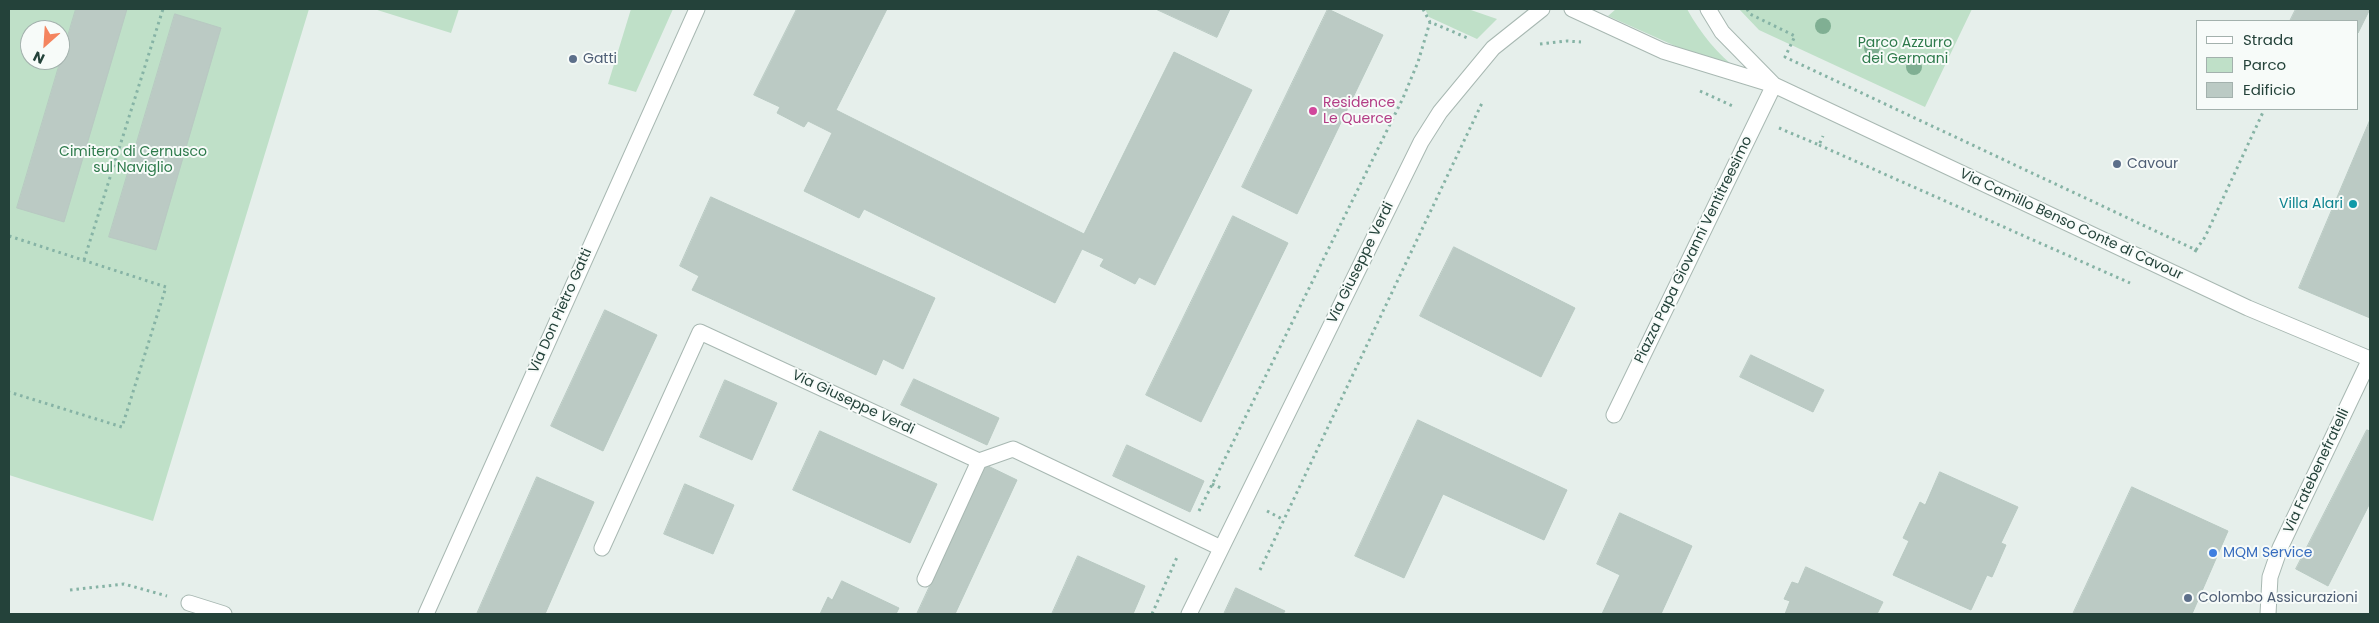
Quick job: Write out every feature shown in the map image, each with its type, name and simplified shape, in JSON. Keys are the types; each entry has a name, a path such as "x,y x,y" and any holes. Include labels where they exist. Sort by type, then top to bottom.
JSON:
{"street":[{"name":"Via Don Pietro Gatti","path":"426,614 697,9"},
{"name":"Via Giuseppe Verdi","path":"1189,614 1421,142 1440,112 1493,48 1542,9"},
{"name":"Via Camillo Benso Conte di Cavour","path":"1572,9 1663,51 1774,85 2248,308 2370,359"},
{"name":"Via Camillo Benso Conte di Cavour","path":"1708,9 1722,32 1774,85"},
{"name":"Piazza Papa Giovanni Ventitreesimo","path":"1614,415 1774,85"},
{"name":"Via Giuseppe Verdi","path":"602,548 700,332 979,461"},
{"name":"Via Fatebenefratelli","path":"2268,614 2270,577 2280,548 2370,359"},
{"path":"925,579 979,461 1013,449 1221,548"},
{"path":"189,603 224,614"}],"path":[{"path":"84,260 164,9"},
{"path":"1423,9 1430,22 1493,48"},
{"path":"1747,9 1750,14 1795,36 1792,42"},
{"path":"1152,614 1189,532 1403,98 1418,62 1430,22"},
{"path":"1537,45 1567,41 1584,43"},
{"path":"1819,145 1845,86"},
{"path":"1699,90 2134,285"},
{"path":"1260,570 1486,94"},
{"path":"2196,250 2205,237 2264,110"},
{"path":"9,236 166,287 122,427 9,392"},
{"path":"70,590 124,584 189,603"}],"green space":[{"name":"Cimitero di Cernusco sul Naviglio","path":"9,9 309,9 153,521 9,475"},
{"path":"374,9 459,9 451,33"},
{"path":"631,9 673,9 636,92 608,84"},
{"path":"1425,9 1468,9 1497,19 1477,39 1429,17"},
{"path":"1616,9 1687,9 1710,43 1740,71 1738,74 1608,16"},
{"name":"Parco Azzurro dei Germani","path":"1739,9 1972,9 1925,107 1759,30"}],"building":[{"path":"76,9 127,9 64,222 17,208 58,70 70,70 70,29"},
{"path":"797,9 887,9 836,110 1084,234 1174,52 1252,90 1155,285 1139,277 1135,284 1100,266 1104,259 1082,249 1055,303 864,209 859,218 804,191 832,133 808,121 804,127 777,113 780,107 754,95"},
{"path":"1156,9 1230,9 1217,37"},
{"name":"Residence Le Querce","path":"1328,9 1383,35 1297,214 1242,187"},
{"path":"2296,9 2370,9 2359,31 2359,20 2290,20"},
{"path":"175,14 221,28 156,250 109,237"},
{"name":"Villa Alari","path":"2370,120 2370,318 2299,288"},
{"path":"711,197 935,298 903,369 883,359 876,375 692,290 699,276 680,266"},
{"path":"1233,216 1288,243 1201,422 1146,395"},
{"path":"1454,247 1575,308 1541,377 1420,316"},
{"path":"605,310 657,335 603,451 551,426"},
{"path":"1751,355 1824,390 1813,412 1740,377"},
{"path":"914,379 999,418 987,445 901,405"},
{"path":"725,380 777,403 752,460 700,437"},
{"path":"1418,420 1567,490 1544,540 1443,494 1404,578 1355,556"},
{"path":"2367,430 2370,431 2370,503 2328,586 2296,569"},
{"path":"820,431 937,484 910,543 793,490"},
{"path":"1127,445 1204,481 1190,512 1113,476"},
{"path":"986,465 1017,480 955,614 917,614"},
{"path":"1940,472 2018,507 2001,543 2006,545 1992,577 1987,575 1971,610 1893,575 1909,541 1903,538 1920,502 1925,505"},
{"path":"537,477 594,502 545,614 477,614"},
{"path":"685,484 734,505 713,554 664,534"},
{"path":"2132,487 2228,531 2192,614 2073,614"},
{"path":"1620,513 1692,546 1661,614 1602,614 1620,575 1597,564"},
{"path":"1078,556 1145,586 1133,614 1052,614"},
{"path":"1806,567 1883,602 1877,614 1785,614 1790,601 1784,599 1792,582 1798,584"},
{"path":"842,581 899,608 896,614 820,614 828,597 832,600"},
{"path":"1236,588 1285,611 1283,614 1224,614"}],"place":[{"name":"Gatti","path":"573,59"},
{"name":"Residence Le Querce","path":"1313,111"},
{"name":"Cavour","path":"2117,164"},
{"name":"Villa Alari","path":"2353,204"},
{"name":"MQM Service","path":"2213,553"},
{"name":"Colombo Assicurazioni","path":"2188,598"}]}
